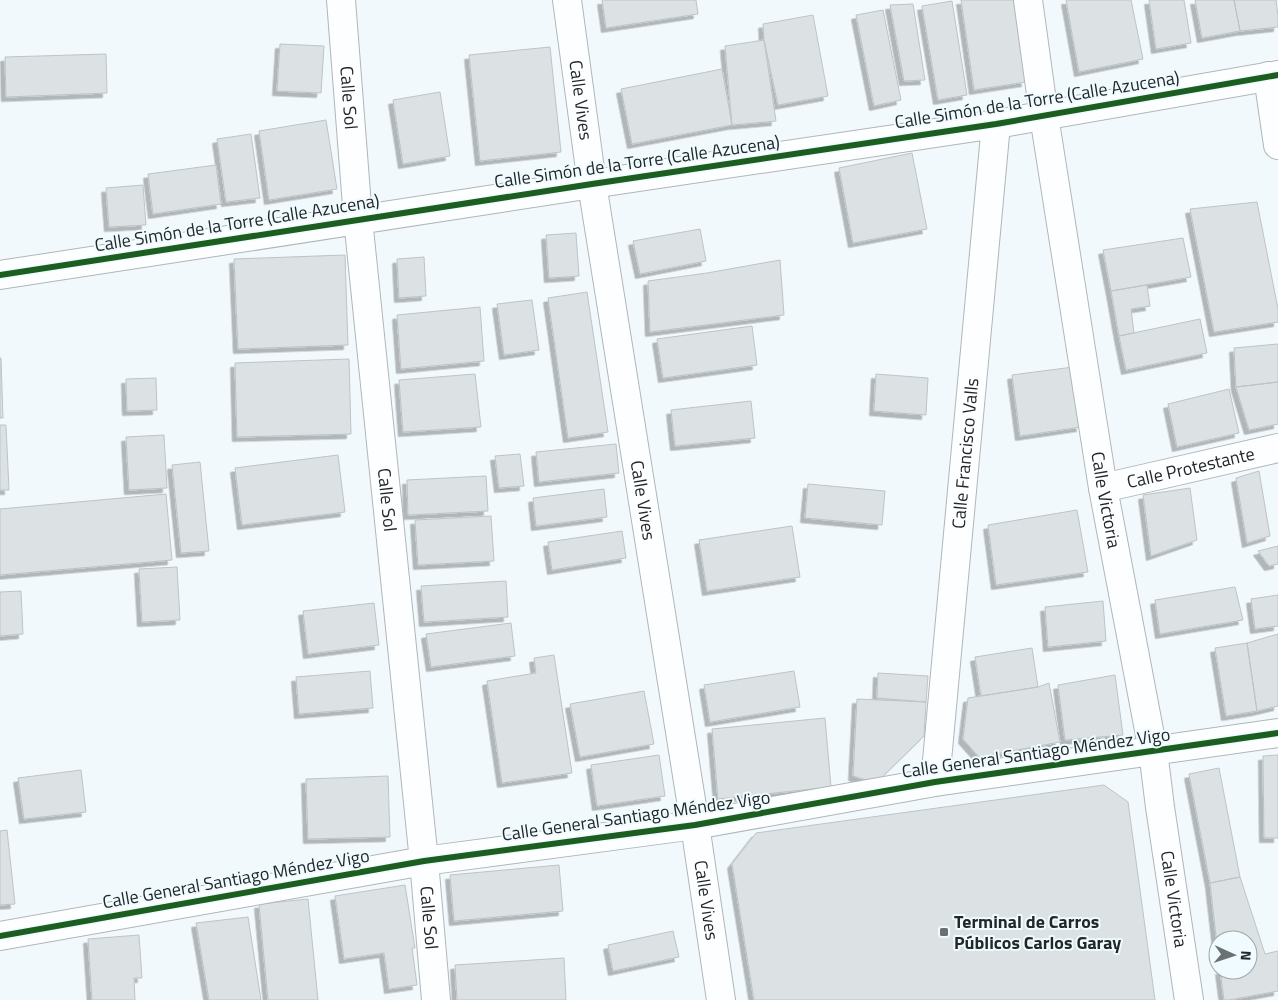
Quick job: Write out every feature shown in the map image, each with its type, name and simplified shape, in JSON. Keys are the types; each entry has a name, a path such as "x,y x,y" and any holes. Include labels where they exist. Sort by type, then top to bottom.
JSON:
{"street":[{"name":"Calle Sol","path":"341,0 358,219 424,861 436,1000"},
{"name":"Calle Vives","path":"567,0 592,184 695,825 721,1000"},
{"name":"Calle Victoria","path":"1028,0 1044,116 1103,488 1153,751 1189,1000"},
{"name":"Calle Simón de la Torre (Calle Azucena)","path":"0,275 358,219 996,124 1273,76"},
{"path":"1273,76 1278,145"},
{"name":"Calle Francisco Valls","path":"935,782 996,124"},
{"name":"Calle Protestante","path":"1103,488 1278,448"},
{"name":"Calle General Santiago Méndez Vigo","path":"0,936 424,861 695,825 935,782 1278,733"}],"building":[{"path":"602,0 696,0 698,14 606,28"},
{"path":"961,0 1014,0 1026,82 974,90"},
{"path":"1066,0 1131,0 1143,59 1079,72"},
{"path":"1149,0 1184,0 1191,43 1156,49"},
{"path":"1195,0 1234,0 1240,31 1202,38"},
{"path":"1234,0 1276,0 1278,27 1240,31"},
{"path":"952,1 967,95 938,100 922,6"},
{"path":"913,4 925,80 904,81 890,5"},
{"path":"883,10 901,100 874,106 856,15"},
{"path":"813,15 828,96 778,105 764,40 763,24"},
{"path":"764,40 776,121 732,125 725,46"},
{"path":"280,44 324,46 321,93 277,91"},
{"path":"550,47 561,152 480,161 469,55"},
{"path":"106,54 107,93 6,97 5,57"},
{"path":"722,69 732,125 632,144 621,89"},
{"path":"440,92 450,156 403,164 393,100"},
{"path":"326,120 337,189 269,200 259,131"},
{"path":"251,134 260,198 226,202 217,139"},
{"path":"912,153 927,229 853,243 839,168"},
{"path":"216,165 221,204 153,214 148,174"},
{"path":"143,185 146,225 109,227 106,188"},
{"path":"1257,202 1278,309 1278,322 1214,332 1190,209"},
{"path":"700,229 706,261 640,274 633,241"},
{"path":"576,233 579,276 549,278 546,235"},
{"path":"1183,238 1191,277 1111,291 1103,250"},
{"path":"345,255 348,345 238,349 234,259"},
{"path":"424,257 426,296 399,298 397,259"},
{"path":"780,260 784,315 650,332 648,281"},
{"path":"1147,285 1150,306 1131,309 1134,333 1119,336 1111,291"},
{"path":"587,292 608,432 568,438 548,298"},
{"path":"532,300 539,350 504,355 497,304"},
{"path":"480,307 484,361 401,369 397,315"},
{"path":"1200,319 1207,353 1126,370 1119,336"},
{"path":"752,326 757,365 663,378 657,339"},
{"path":"1278,344 1278,382 1236,387 1234,348"},
{"path":"1,358 3,418 0,418"},
{"path":"349,359 351,434 237,437 235,363"},
{"path":"1073,367 1081,427 1020,436 1012,375"},
{"path":"475,374 481,427 403,432 399,380"},
{"path":"876,374 928,378 926,415 874,411"},
{"path":"156,378 157,410 127,411 126,379"},
{"path":"1278,382 1278,424 1249,430 1236,387"},
{"path":"1229,389 1239,433 1177,447 1168,404"},
{"path":"751,401 755,438 675,446 671,410"},
{"path":"0,425 6,425 9,490 0,490"},
{"path":"164,435 167,488 129,490 126,437"},
{"path":"616,444 619,473 539,482 536,452"},
{"path":"520,454 524,486 499,488 495,456"},
{"path":"338,455 345,512 242,525 235,468"},
{"path":"200,462 209,551 181,553 172,465"},
{"path":"1259,471 1270,536 1247,543 1236,478"},
{"path":"486,476 488,511 408,515 407,480"},
{"path":"808,484 885,491 882,525 805,518"},
{"path":"1190,488 1197,540 1151,556 1143,495"},
{"path":"604,489 607,517 536,526 533,498"},
{"path":"166,494 172,560 0,575 0,509"},
{"path":"1077,510 1088,572 996,585 988,525"},
{"path":"491,516 494,561 418,565 415,520"},
{"path":"792,526 800,577 707,591 699,540"},
{"path":"622,531 626,558 552,570 548,542"},
{"path":"1278,546 1278,564 1269,566 1258,551"},
{"path":"177,567 180,620 142,622 139,569"},
{"path":"506,581 508,617 424,622 421,586"},
{"path":"1235,587 1243,620 1160,634 1155,600"},
{"path":"21,591 23,634 0,636 0,592"},
{"path":"1278,595 1278,626 1255,629 1251,599"},
{"path":"1103,601 1106,641 1048,647 1045,607"},
{"path":"374,603 379,645 308,654 303,611"},
{"path":"511,623 515,656 431,667 426,634"},
{"path":"1278,634 1278,706 1257,711 1247,643"},
{"path":"1247,643 1257,711 1226,716 1215,648"},
{"path":"1032,648 1038,687 981,696 975,657"},
{"path":"554,655 572,773 502,783 487,681 536,673 534,658"},
{"path":"370,671 373,708 299,714 296,677"},
{"path":"794,671 800,707 710,722 704,685"},
{"path":"878,673 928,676 926,702 877,698"},
{"path":"1115,675 1123,735 1065,740 1058,685"},
{"path":"1049,683 1060,742 979,757 963,739 968,698 1038,687"},
{"path":"644,691 654,744 580,757 570,704"},
{"path":"857,699 926,702 924,736 876,783 853,776"},
{"path":"825,718 831,787 718,799 712,729"},
{"path":"659,755 665,796 597,806 591,765"},
{"path":"1278,755 1278,838 1264,838 1263,756"},
{"path":"1219,768 1240,877 1210,883 1189,774"},
{"path":"81,770 86,812 24,819 18,778"},
{"path":"388,776 390,837 308,839 306,779"},
{"name":"Terminal de Carros Públicos Carlos Garay","path":"1104,785 1128,802 1155,1000 754,1000 732,864 756,833"},
{"path":"7,830 15,904 0,905 0,831"},
{"path":"559,865 563,911 454,921 450,875"},
{"path":"1240,877 1257,930 1215,930 1210,883"},
{"path":"405,885 415,948 412,948 417,985 389,989 384,953 344,959 335,896"},
{"path":"308,899 318,1000 268,1000 259,904"},
{"path":"248,917 261,1000 209,1000 196,923"},
{"path":"673,931 679,957 613,971 608,945"},
{"path":"1258,932 1265,954 1278,951 1278,991 1224,1000 1221,980 1258,980"},
{"path":"139,935 142,978 134,978 135,1000 92,1000 88,939"},
{"path":"564,958 566,1000 457,1000 455,965"}],"cycle path":[{"path":"0,275 996,124 1278,75"},
{"path":"0,936 424,861 695,825 935,782 1278,733"}],"place":[{"name":"Terminal de Carros Públicos Carlos Garay","path":"944,932"}]}
